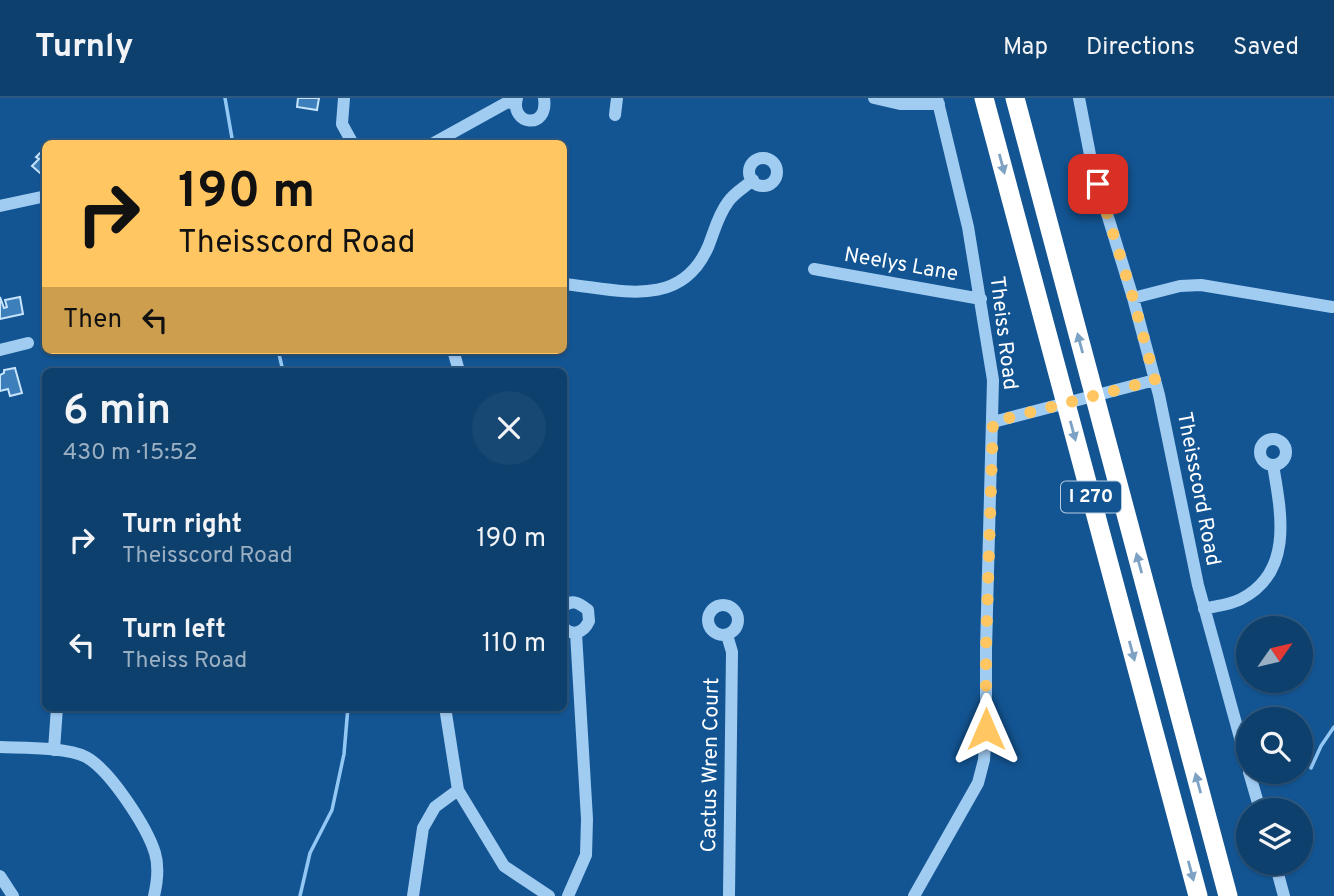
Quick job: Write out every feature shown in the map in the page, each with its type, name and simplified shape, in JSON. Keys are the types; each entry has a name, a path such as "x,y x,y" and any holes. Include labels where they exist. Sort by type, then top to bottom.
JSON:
{"highway":[{"name":"I 270","path":"984,98 1198,896"},
{"name":"I 270","path":"1015,98 1228,896"}],"street":[{"path":"344,98 342,124 351,140"},
{"path":"439,140 516,100 517,114 523,120 534,121 542,116 544,98"},
{"path":"615,115 617,98"},
{"path":"874,98 900,104 938,101"},
{"path":"993,422 1155,380 1093,165 1079,98"},
{"name":"Theiss Road","path":"914,896 973,793 984,760 992,370 957,177 938,101"},
{"path":"567,284 638,293 660,290 676,282 700,263 729,200 753,180"},
{"path":"0,206 42,197"},
{"name":"Neelys Lane","path":"814,269 981,299"},
{"path":"1133,298 1180,286 1200,285 1333,310"},
{"path":"0,351 28,343"},
{"name":"Theisscord Road","path":"1155,380 1204,609 1236,725"},
{"path":"1204,609 1240,600 1266,576 1273,564 1280,548 1282,532 1273,465"},
{"path":"567,605 579,603 587,610 589,621 587,626 570,630 587,819 586,855 568,896"},
{"name":"Cactus Wren Court","path":"727,635 732,652 729,896"},
{"path":"54,750 57,711"},
{"path":"445,711 458,790 505,866 549,896"},
{"path":"0,747 54,750 86,757 111,778 147,834 156,856 157,882 154,896"},
{"path":"413,896 423,828 435,807 458,790"},
{"path":"1278,875 1284,896"},
{"path":"0,876 13,896"}],"building":[{"path":"298,98 319,98 317,110 297,107"},
{"path":"42,151 40,173 32,166 39,159 36,157"},
{"path":"0,297 4,308 7,307 5,300 20,297 23,314 0,319"},
{"path":"15,368 22,393 10,396 8,389 0,391 0,375 4,370"}],"waterway":[{"path":"225,98 232,140"},
{"path":"279,354 282,368"},
{"path":"300,896 310,853 332,810 344,754 348,711"},
{"path":"1313,764 1334,727"}],"route":[{"path":"986,729 993,422 1155,380 1098,184"}]}
